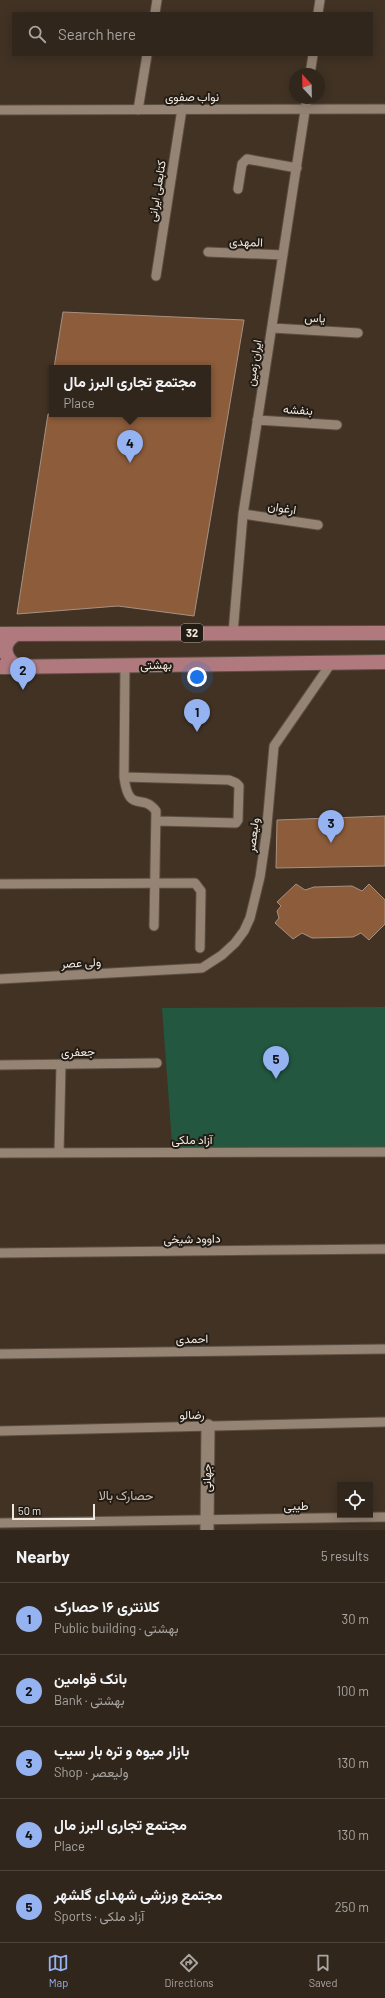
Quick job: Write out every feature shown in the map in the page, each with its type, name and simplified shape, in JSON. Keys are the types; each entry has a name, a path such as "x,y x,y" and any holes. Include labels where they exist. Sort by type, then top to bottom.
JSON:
{"main road":[{"name":"32","path":"0,634 385,632"},
{"path":"17,634 9,640 5,649 8,659 19,667"},
{"name":"بهشتی","path":"0,667 385,662"}],"street":[{"path":"155,12 157,0"},
{"path":"318,12 320,0"},
{"path":"138,110 147,56"},
{"path":"311,68 313,56"},
{"name":"ایران زمین","path":"233,633 243,514 306,104"},
{"name":"کتابعلی ایرانی","path":"156,276 182,109"},
{"name":"نواب صفوی","path":"0,110 385,109"},
{"path":"238,189 242,164 247,159 297,168"},
{"name":"المهدی","path":"208,252 283,255"},
{"name":"یاس","path":"272,328 358,333"},
{"name":"بنفشه","path":"257,420 337,425"},
{"name":"ارغوان","path":"243,514 318,525"},
{"name":"ولیعصر","path":"163,971 202,968 222,955 235,943 244,931 250,918 260,877 266,836 274,746 332,662"},
{"path":"125,665 124,777 128,796 133,800 152,805 156,811 154,926"},
{"path":"124,777 229,780 239,786 238,820 236,823 157,821"},
{"path":"0,884 195,883 201,891 200,948"},
{"name":"ولی عصر","path":"0,979 163,971"},
{"name":"جعفری","path":"0,1065 157,1063"},
{"path":"59,1152 62,1064"},
{"name":"آزاد ملکی","path":"0,1153 385,1152"},
{"name":"داوود شیخی","path":"0,1253 385,1249"},
{"name":"احمدی","path":"0,1354 385,1349"},
{"name":"رضالو","path":"0,1431 385,1422"},
{"name":"جهانی","path":"207,1525 208,1426"},
{"name":"طیبی","path":"0,1523 207,1525 385,1517"}],"green space":[{"path":"385,1007 385,1150 173,1157 162,1008"}],"building":[{"path":"63,312 244,320 194,616 118,606 17,614 48,414 49,417 211,417 211,365 54,365"},
{"path":"385,816 385,866 276,868 277,820"},
{"path":"296,884 305,890 314,887 352,886 362,891 369,884 385,900 385,924 369,940 361,933 353,937 312,938 302,933 293,939 275,923 279,918 277,911 281,906 277,902"}],"place":[{"name":"مجتمع تجاری البرز مال","path":"130,463"},
{"name":"بانک قوامین","path":"23,690"},
{"name":"کلانتری ۱۶ حصارک","path":"197,732"},
{"name":"بازار میوه و تره بار سیب","path":"331,843"},
{"name":"مجتمع ورزشی شهدای گلشهر","path":"276,1079"}],"district":[{"name":"حصارک بالا","path":"126,1495"}]}
